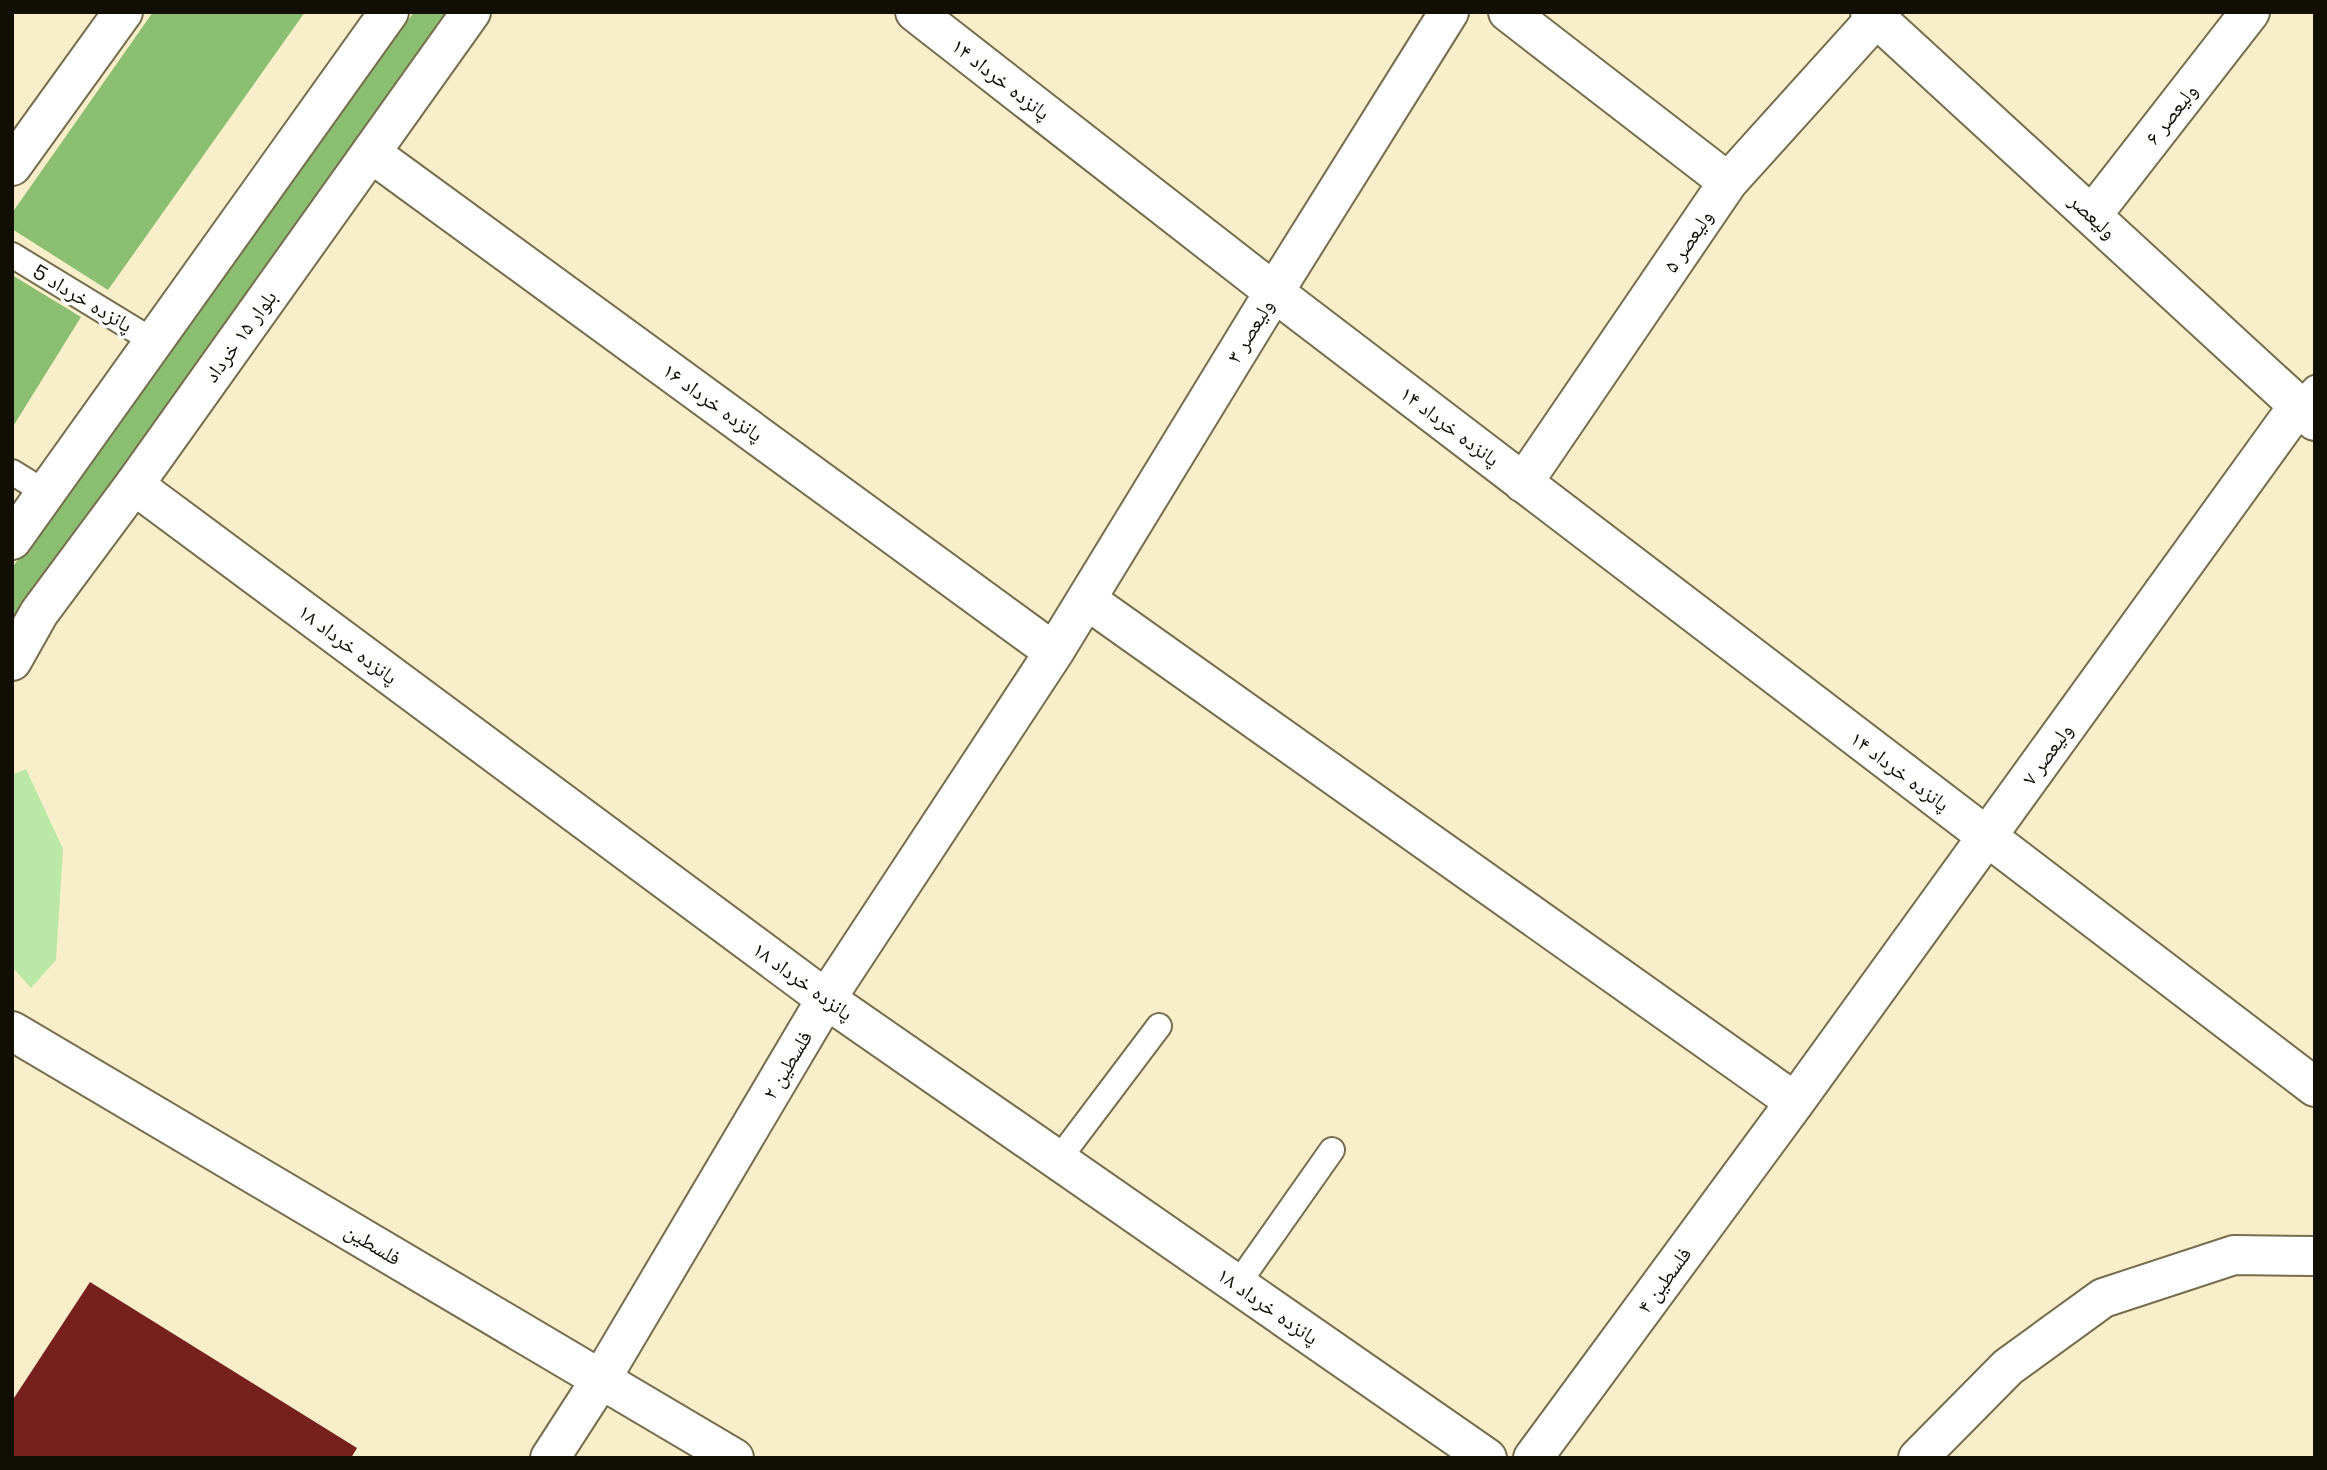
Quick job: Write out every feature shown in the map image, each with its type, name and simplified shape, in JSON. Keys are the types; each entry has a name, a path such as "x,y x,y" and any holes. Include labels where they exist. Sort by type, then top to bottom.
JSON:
{"street":[{"path":"12,166 123,12"},
{"name":"بلوار ۱۵ خرداد","path":"12,662 39,613 134,485 471,12"},
{"name":"پانزده خرداد ۱۴","path":"915,12 1274,292 2315,1087"},
{"name":"ولیعصر ۳","path":"1054,652 1449,12"},
{"path":"1508,12 1728,182"},
{"name":"ولیعصر ۶","path":"2092,215 2250,12"},
{"name":"ولیعصر ۵","path":"1523,482 1728,182 1873,15"},
{"name":"ولیعصر","path":"1873,15 2092,215 2309,405"},
{"path":"12,540 376,17"},
{"name":"پانزده خرداد ۱۶","path":"371,153 1054,652"},
{"name":"ولیعصر ۷","path":"1795,1102 1987,837 2309,405"},
{"name":"پانزده خرداد ۱۸","path":"134,485 826,999 1487,1458"},
{"path":"1087,600 1795,1102"},
{"name":"فلسطین ۲","path":"550,1458 601,1379 826,999 1054,652"},
{"name":"فلسطین","path":"12,1031 734,1458"},
{"name":"فلسطین ۴","path":"1533,1458 1795,1102"},
{"path":"1918,1458 2008,1367 2103,1298 2234,1255 2315,1256"}],"lane":[{"name":"پانزده خرداد 5","path":"12,256 153,341"},
{"path":"12,472 46,493"},
{"path":"1058,1160 1159,1026"},
{"path":"1237,1285 1332,1150"}],"green space":[{"path":"153,12 305,12 108,290 12,229 12,213"},
{"path":"414,12 454,12 12,632 12,568"},
{"path":"12,275 81,317 12,428"},
{"path":"26,769 63,849 56,960 31,988 12,967 12,775"}],"building":[{"path":"90,1282 357,1448 351,1458 12,1458 12,1401"}]}
